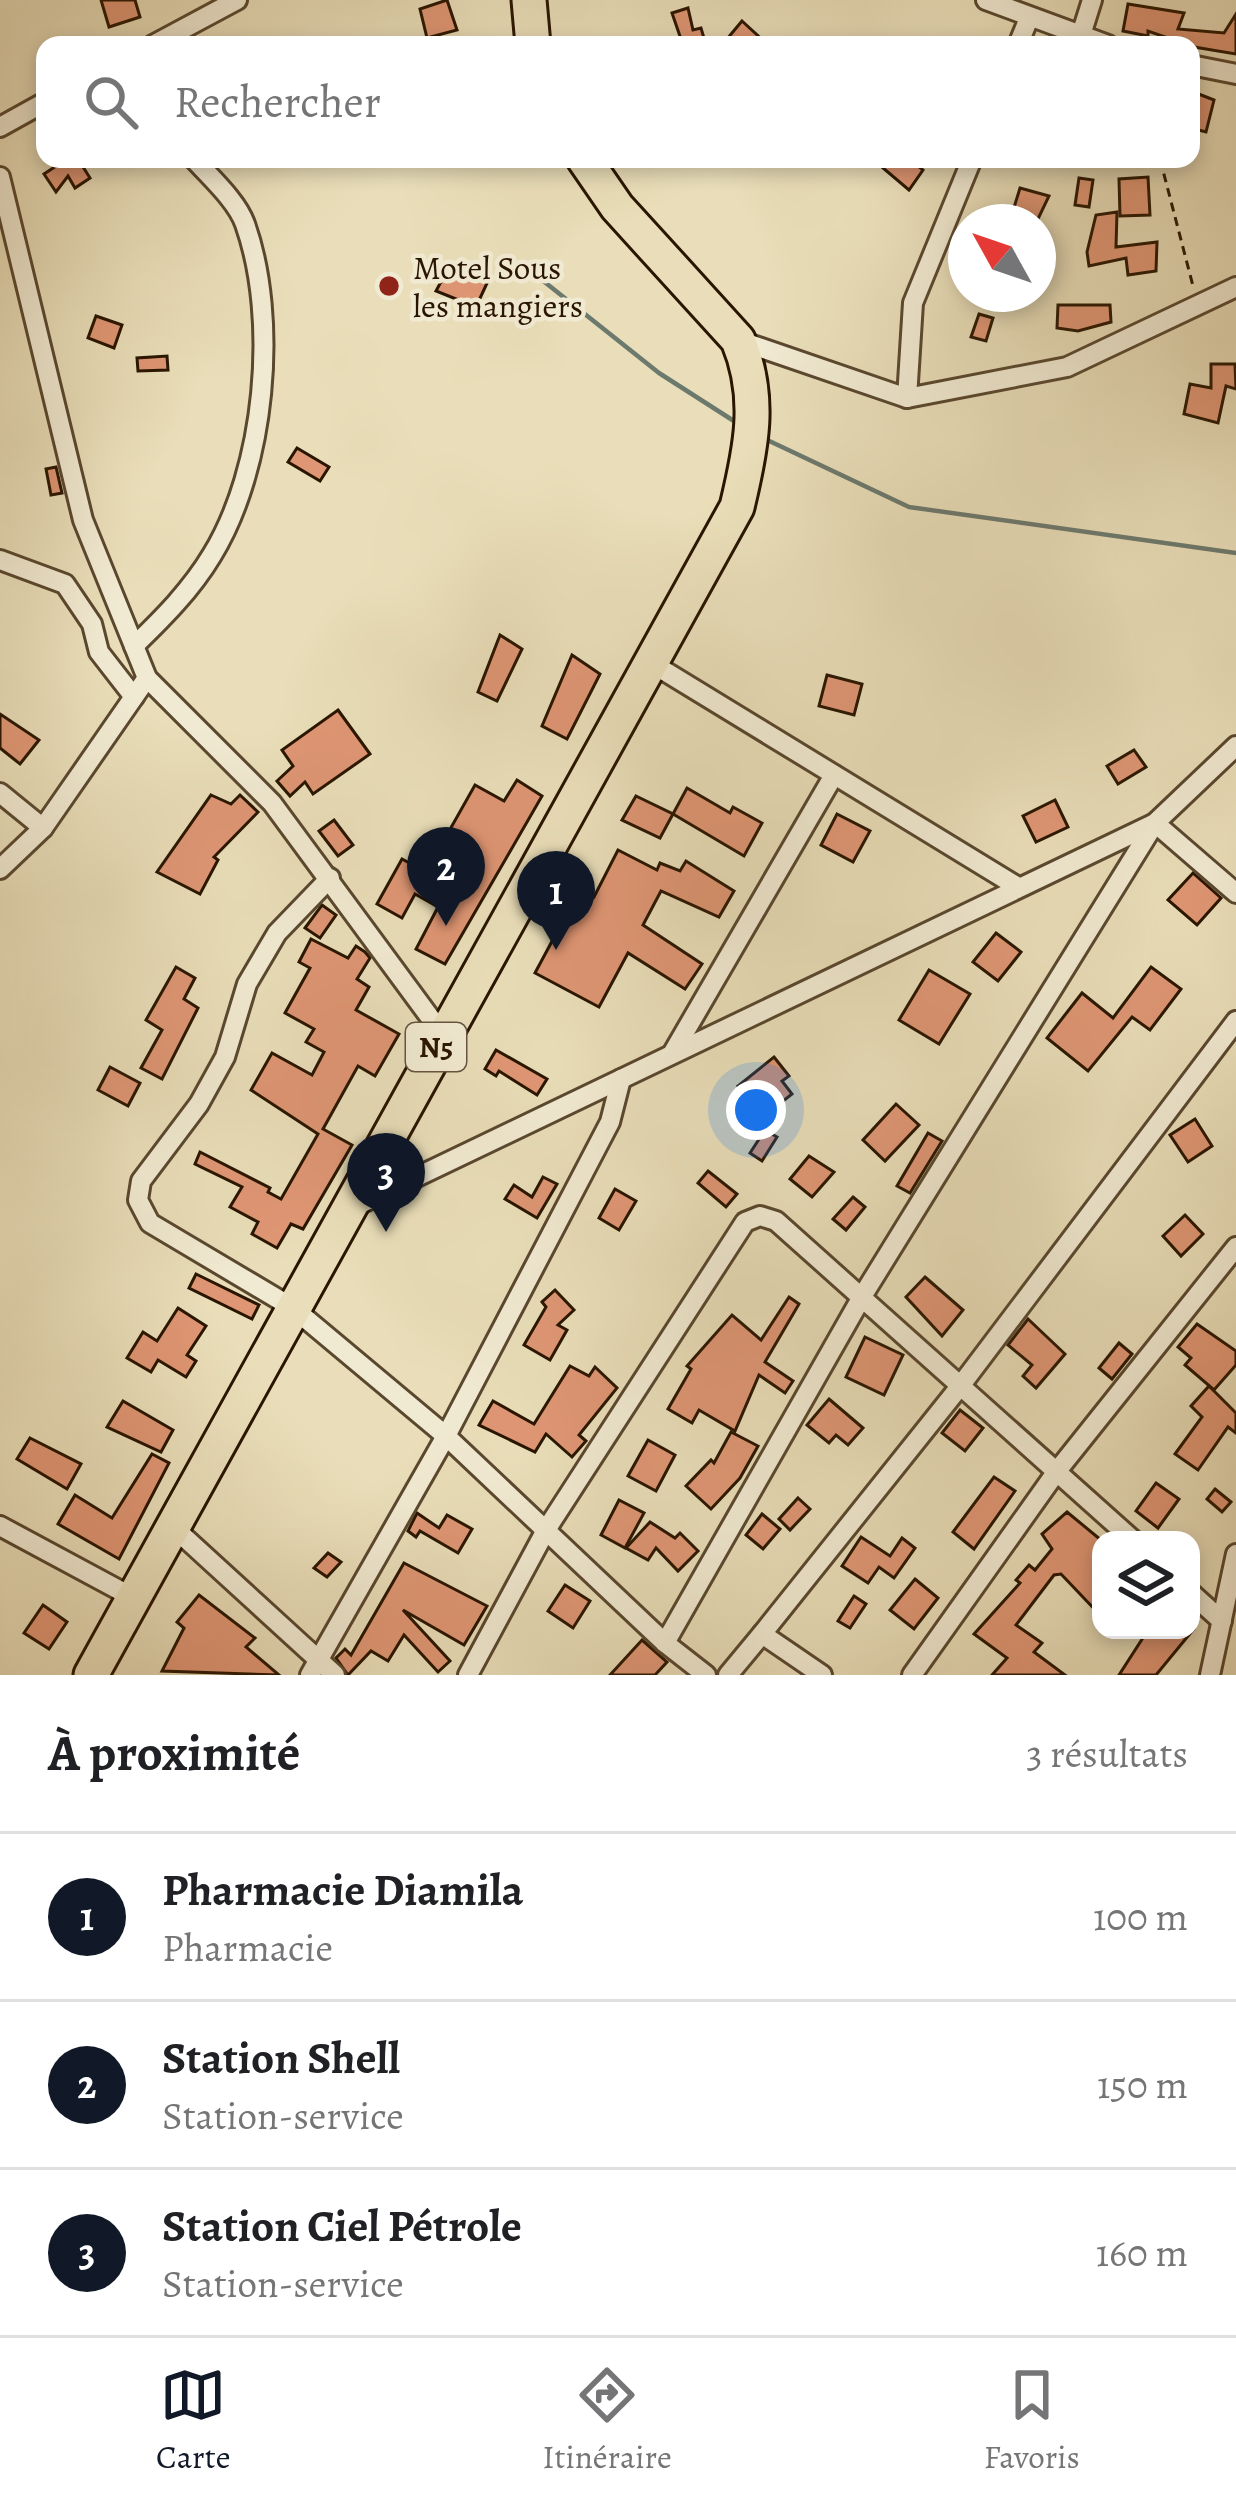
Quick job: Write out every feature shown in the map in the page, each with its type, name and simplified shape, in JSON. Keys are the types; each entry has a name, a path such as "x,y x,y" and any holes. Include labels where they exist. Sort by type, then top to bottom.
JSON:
{"highway":[{"path":"529,0 532,36"},
{"path":"590,168 617,206 744,352"},
{"name":"N5","path":"91,1675 737,508 754,411 744,352"}],"street":[{"path":"170,36 237,0"},
{"path":"986,0 1086,36"},
{"path":"1081,34 1092,0"},
{"path":"1022,36 1029,18"},
{"path":"1200,67 1236,74"},
{"path":"0,127 36,108"},
{"path":"134,646 171,611 214,553 255,448 263,346 256,275 244,220 201,168"},
{"path":"907,398 913,303 968,168"},
{"path":"0,177 83,520 147,677 251,777 443,1035"},
{"path":"744,352 907,398 1067,368 1236,287"},
{"path":"0,560 65,584 92,623 99,652 134,697"},
{"path":"653,664 1018,887"},
{"path":"0,869 43,829 147,677"},
{"path":"664,1643 862,1295 1156,823 1236,746"},
{"path":"672,1054 834,775"},
{"path":"0,794 43,829"},
{"path":"347,1210 1156,823"},
{"path":"1156,823 1236,892"},
{"path":"330,878 290,918 257,967 225,1057 199,1103 141,1181 139,1200 150,1223 293,1308 446,1436 664,1643 706,1675"},
{"path":"728,1675 961,1384 1236,1022"},
{"path":"315,1667 446,1436 610,1122 620,1078"},
{"path":"468,1675 546,1530 745,1222 760,1216 776,1221 862,1295 1123,1531"},
{"path":"912,1675 1057,1471 1236,1247"},
{"path":"0,1526 132,1597"},
{"path":"172,1526 315,1667 334,1675"},
{"path":"1210,1675 1236,1554"},
{"path":"1200,1601 1222,1621"},
{"path":"763,1634 822,1675"}],"path":[{"path":"1162,168 1198,305"}],"building":[{"path":"101,0 135,0 140,17 109,27"},
{"path":"447,0 457,30 427,36 420,9"},
{"path":"1128,4 1184,13 1178,29 1224,33 1236,14 1236,54 1200,48 1200,36 1123,31"},
{"path":"688,8 693,30 701,28 703,36 680,36 672,13"},
{"path":"742,21 758,36 730,36"},
{"path":"1200,95 1214,100 1206,132 1200,130"},
{"path":"53,168 84,168 90,178 75,188 68,176 56,192 44,174"},
{"path":"883,168 923,170 909,190"},
{"path":"1148,177 1150,215 1120,216 1119,179"},
{"path":"1079,178 1093,180 1089,207 1075,205"},
{"path":"1020,188 1049,196 1045,204 1015,204"},
{"path":"1117,212 1116,247 1157,242 1156,271 1128,275 1126,258 1089,266 1087,252 1096,215"},
{"path":"450,265 488,281 476,307 436,291"},
{"path":"1058,305 1110,305 1111,322 1078,331 1057,328"},
{"path":"979,314 993,318 986,341 971,337"},
{"path":"96,316 122,325 114,348 88,338"},
{"path":"167,356 168,370 138,371 137,358"},
{"path":"1211,364 1235,364 1236,389 1226,386 1218,423 1184,414 1190,384 1211,388"},
{"path":"297,448 329,467 320,481 288,462"},
{"path":"56,467 62,493 51,495 46,469"},
{"path":"500,635 522,649 497,701 478,692"},
{"path":"572,655 600,674 567,739 542,726"},
{"path":"827,675 862,684 854,715 819,706"},
{"path":"338,710 370,754 313,794 305,782 290,796 277,781 293,766 282,750"},
{"path":"0,714 39,740 20,764 0,748"},
{"path":"1134,750 1146,767 1118,784 1107,766"},
{"path":"517,780 542,796 445,964 416,949 438,907 415,894 402,918 377,904 402,859 426,872 475,785 504,801"},
{"path":"687,788 730,813 733,807 762,823 744,856 673,814"},
{"path":"211,795 231,804 240,795 258,812 214,857 218,860 200,894 157,872"},
{"path":"636,796 673,814 660,838 622,820"},
{"path":"1055,800 1068,827 1036,842 1023,816"},
{"path":"837,814 870,831 853,862 821,845"},
{"path":"334,820 353,845 338,856 319,831"},
{"path":"618,850 657,870 660,863 680,871 686,861 734,891 719,917 661,891 643,925 702,964 685,989 628,953 599,1007 535,973 580,889 594,897"},
{"path":"1193,873 1221,898 1197,925 1168,900"},
{"path":"322,905 336,915 320,938 305,928"},
{"path":"996,933 1021,952 998,981 973,962"},
{"path":"311,939 348,958 356,946 365,952 370,958 357,979 369,987 356,1010 399,1034 375,1076 358,1066 323,1129 352,1145 303,1229 291,1224 277,1248 252,1234 258,1222 230,1207 242,1187 195,1164 200,1152 270,1188 268,1192 281,1199 318,1134 251,1090 272,1053 312,1075 324,1052 306,1042 314,1029 285,1013 310,968 299,962"},
{"path":"176,967 195,978 184,999 198,1008 162,1079 141,1068 162,1030 146,1020"},
{"path":"1151,967 1181,989 1150,1030 1132,1017 1088,1071 1047,1038 1082,993 1113,1018"},
{"path":"929,970 970,994 939,1044 899,1020"},
{"path":"496,1050 547,1079 537,1095 499,1071 496,1076 485,1069"},
{"path":"774,1057 789,1076 782,1081 792,1094 777,1106 771,1099 758,1110 738,1086"},
{"path":"110,1067 140,1083 128,1106 98,1090"},
{"path":"896,1104 919,1125 885,1161 863,1140"},
{"path":"1195,1119 1212,1146 1188,1162 1170,1135"},
{"path":"765,1130 777,1137 762,1161 750,1153"},
{"path":"928,1133 942,1141 910,1193 897,1186"},
{"path":"809,1156 834,1172 812,1197 790,1179"},
{"path":"708,1171 737,1194 726,1207 698,1183"},
{"path":"543,1177 557,1184 537,1218 505,1199 514,1185 532,1197"},
{"path":"615,1189 636,1201 619,1230 599,1218"},
{"path":"853,1197 865,1207 846,1230 833,1219"},
{"path":"1185,1215 1203,1234 1181,1256 1163,1236"},
{"path":"196,1274 259,1305 252,1319 189,1288"},
{"path":"925,1277 963,1310 942,1336 906,1297"},
{"path":"555,1290 574,1310 558,1325 567,1330 550,1360 524,1345 546,1307 542,1302"},
{"path":"789,1297 799,1304 765,1362 793,1381 785,1393 759,1375 735,1431 699,1410 692,1423 668,1409 691,1369 687,1366 732,1315 761,1340"},
{"path":"178,1308 206,1326 187,1355 196,1361 186,1377 158,1360 151,1372 127,1358 143,1332 157,1341"},
{"path":"1028,1319 1065,1354 1036,1388 1023,1376 1032,1365 1008,1345"},
{"path":"1197,1324 1236,1351 1236,1365 1214,1390 1185,1365 1191,1358 1178,1347"},
{"path":"865,1337 903,1355 884,1395 846,1377"},
{"path":"1119,1343 1132,1354 1112,1379 1099,1368"},
{"path":"570,1366 589,1376 595,1367 617,1388 579,1435 586,1441 572,1457 546,1434 535,1452 479,1425 493,1401 534,1424"},
{"path":"1209,1386 1236,1413 1236,1433 1228,1427 1198,1470 1175,1454 1202,1417 1191,1406"},
{"path":"829,1399 863,1428 848,1445 836,1435 829,1443 807,1425"},
{"path":"123,1401 173,1430 161,1452 107,1427"},
{"path":"960,1410 983,1428 965,1451 942,1433"},
{"path":"731,1432 758,1446 740,1478 711,1509 686,1486 711,1460 714,1463"},
{"path":"30,1438 81,1464 67,1489 17,1459"},
{"path":"648,1440 675,1455 656,1491 628,1476"},
{"path":"152,1454 169,1463 119,1559 58,1524 75,1495 112,1518"},
{"path":"994,1477 1015,1491 974,1549 953,1532"},
{"path":"1156,1483 1179,1499 1158,1528 1136,1511"},
{"path":"1215,1489 1231,1502 1222,1512 1207,1499"},
{"path":"798,1498 810,1509 790,1530 779,1519"},
{"path":"619,1500 644,1513 625,1548 601,1535"},
{"path":"1067,1512 1092,1533 1092,1607 1061,1574 1054,1575 1016,1625 1042,1643 1034,1652 1065,1675 992,1675 1007,1658 974,1634 1020,1583 1016,1580 1029,1565 1035,1570 1052,1549 1042,1534"},
{"path":"417,1513 439,1528 447,1515 472,1529 458,1553 420,1531 416,1537 408,1531"},
{"path":"762,1514 780,1529 763,1549 746,1535"},
{"path":"650,1522 675,1538 680,1533 698,1551 678,1571 656,1548 648,1560 626,1548"},
{"path":"861,1537 890,1556 902,1538 915,1548 894,1578 879,1567 868,1583 842,1566"},
{"path":"328,1553 341,1562 327,1577 314,1568"},
{"path":"404,1563 487,1606 464,1645 403,1610 450,1661 438,1672 404,1635 388,1661 371,1651 348,1675 336,1658 345,1649 351,1655"},
{"path":"915,1579 938,1598 914,1629 890,1610"},
{"path":"565,1585 590,1601 573,1628 548,1611"},
{"path":"199,1595 255,1638 246,1647 279,1675 162,1671 184,1628 177,1622"},
{"path":"854,1596 866,1604 850,1628 838,1621"},
{"path":"43,1605 67,1622 49,1649 24,1633"},
{"path":"1142,1639 1186,1639 1156,1675 1119,1675"},
{"path":"642,1640 667,1662 655,1675 610,1675"}],"waterway":[{"path":"527,268 659,373 737,423"},
{"path":"763,438 909,507 1236,553"}],"place":[{"name":"Motel Sous les mangiers","path":"389,286"},
{"name":"Station Shell","path":"446,926"},
{"name":"Pharmacie Diamila","path":"556,950"},
{"name":"Station Ciel Pétrole","path":"386,1232"}]}
